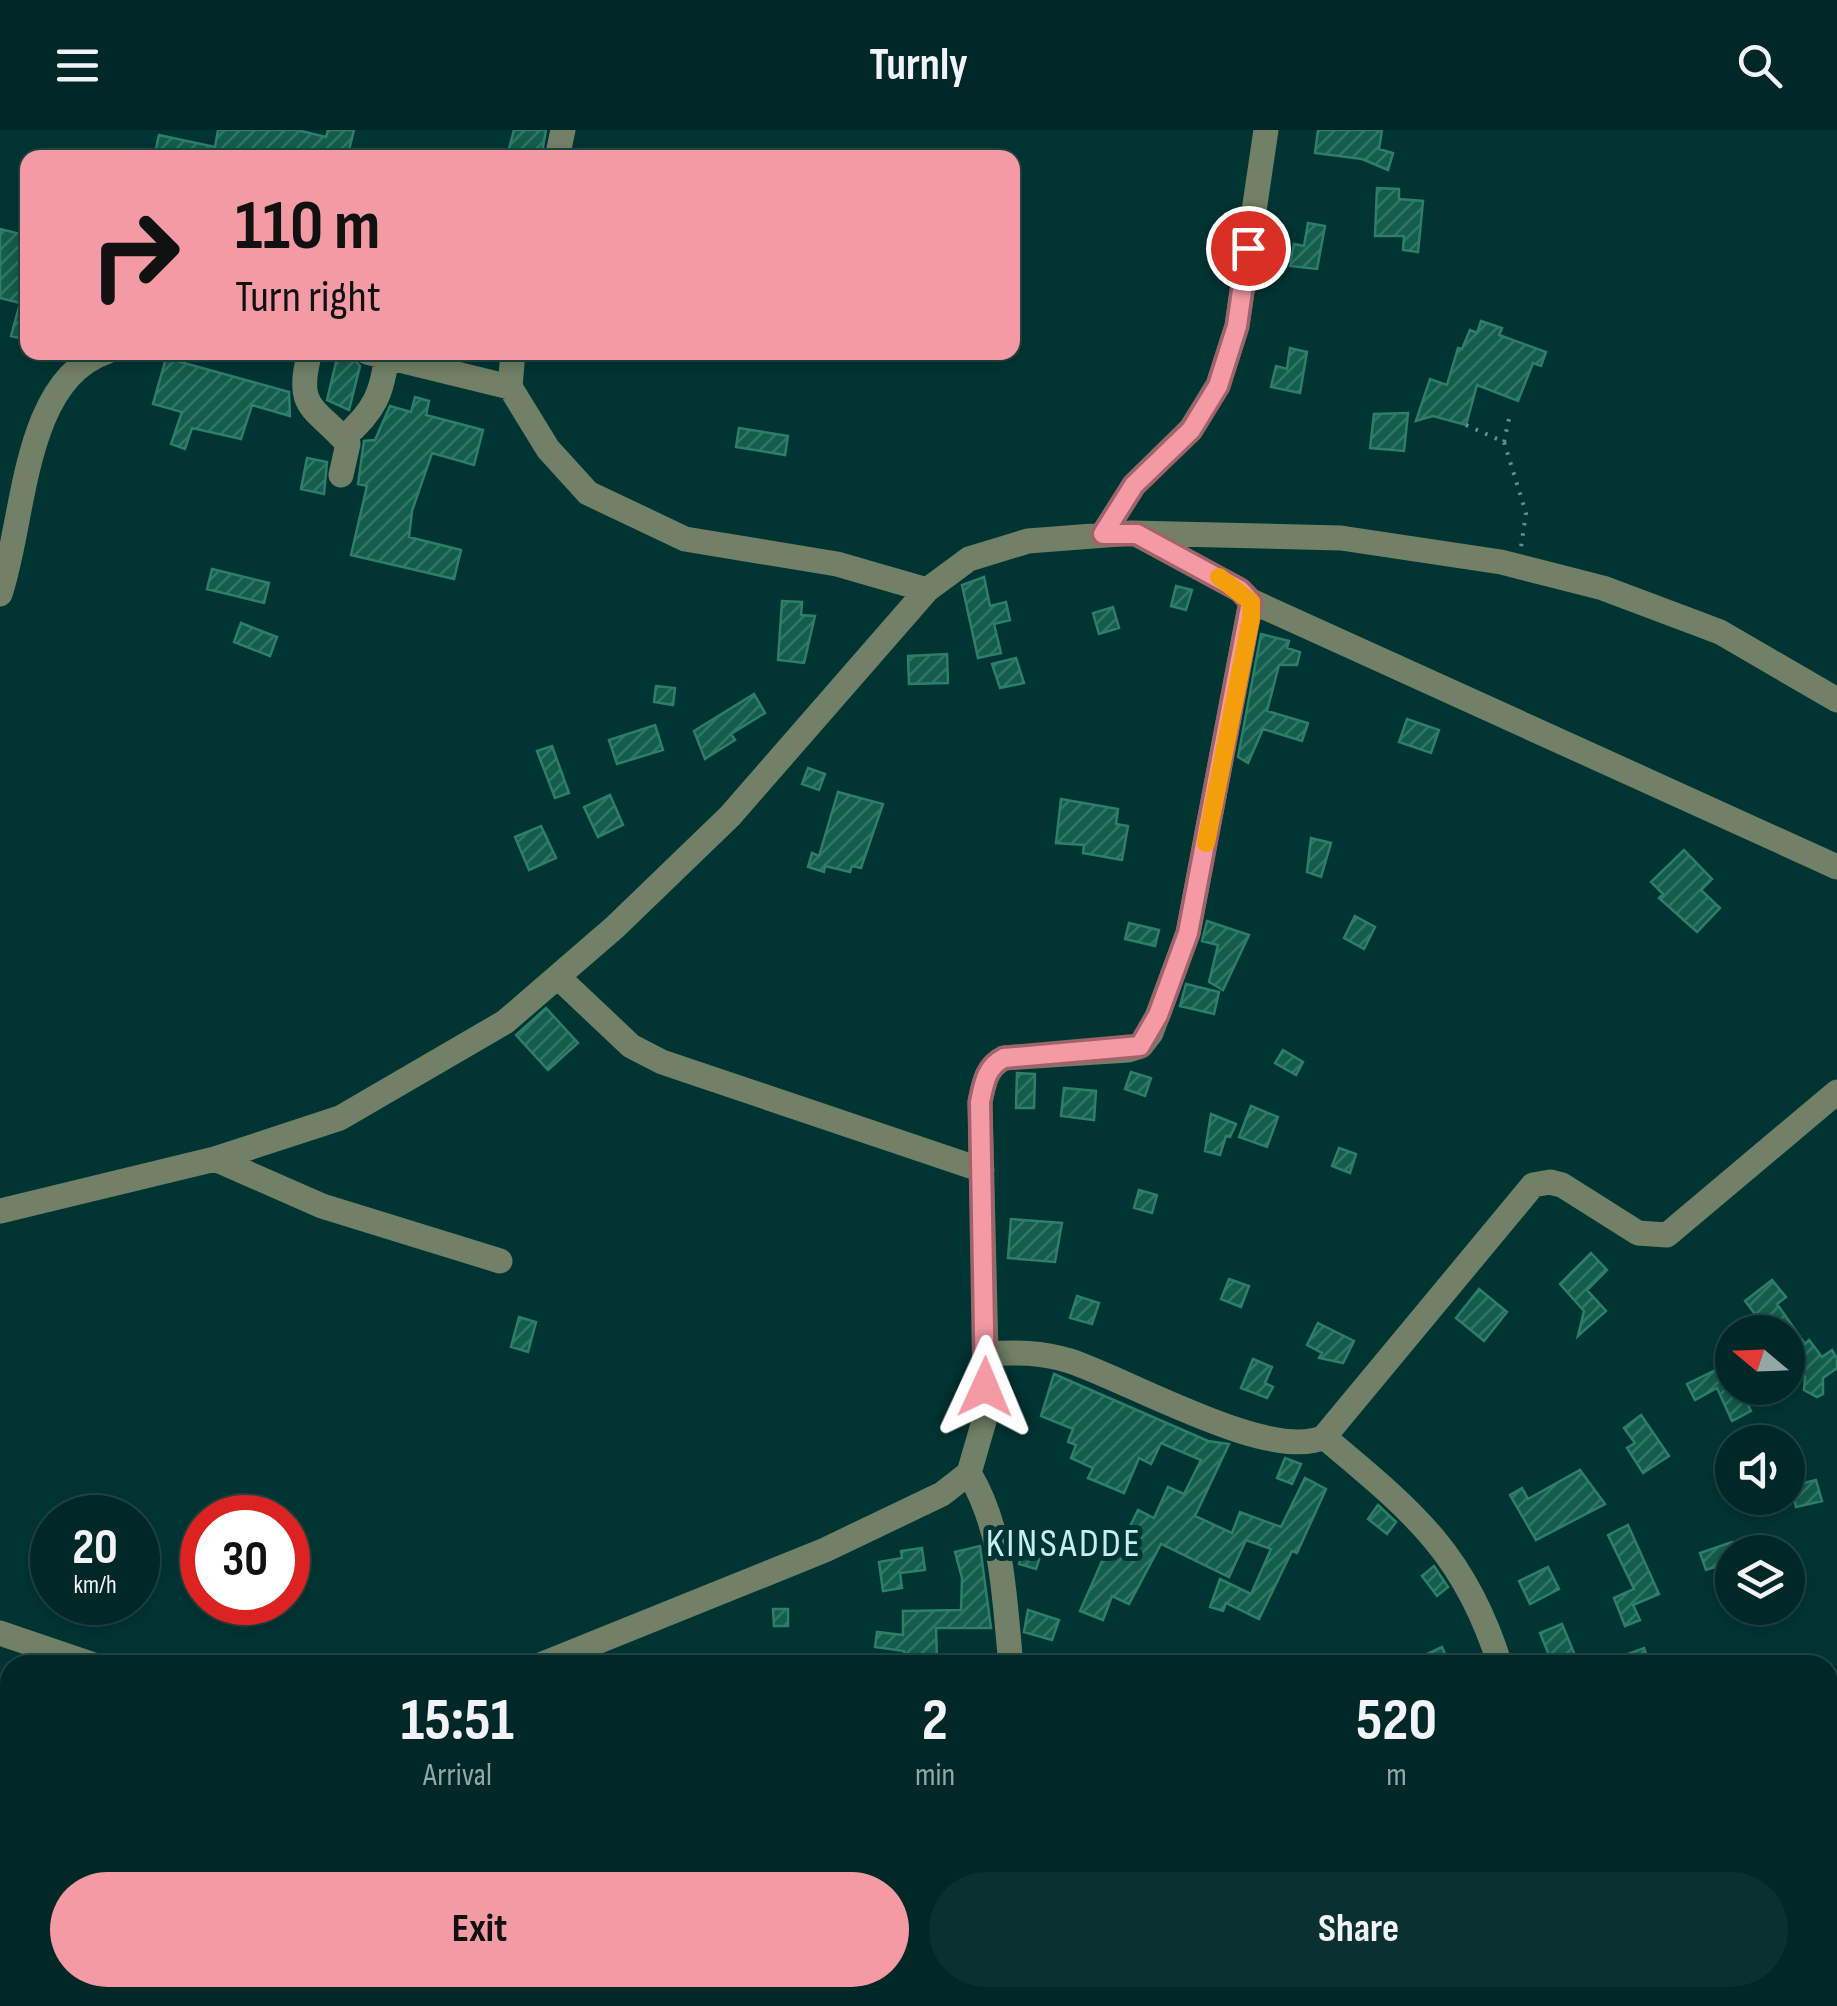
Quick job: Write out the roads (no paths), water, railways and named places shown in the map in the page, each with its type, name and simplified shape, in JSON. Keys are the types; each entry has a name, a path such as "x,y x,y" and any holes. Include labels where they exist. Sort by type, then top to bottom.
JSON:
{"street":[{"path":"1103,534 1134,485 1191,430 1218,386 1237,326 1266,130"},
{"path":"0,594 47,410 63,378 93,360"},
{"path":"308,360 303,380 310,409 348,444 347,463 341,475"},
{"path":"343,438 373,413 384,386 381,360"},
{"path":"407,360 510,387"},
{"path":"512,360 510,387 548,449 588,493 685,539 837,564 926,590"},
{"path":"1132,532 1219,577 1251,602 1837,866"},
{"path":"0,1211 215,1159 340,1118 505,1022 730,816 926,590 969,559 1028,541 1132,532 1341,538 1520,566 1603,588 1720,632 1837,700"},
{"path":"565,1655 825,1550 942,1494 968,1474 984,1420 980,1102 992,1064 1004,1058 1128,1050 1140,1046 1151,1033 1188,933 1251,602"},
{"path":"558,976 631,1046 662,1062 982,1170"},
{"path":"986,1354 1030,1351 1070,1361 1250,1434 1308,1445 1324,1438 1533,1185 1562,1186 1638,1233 1668,1236 1837,1092"},
{"path":"215,1159 322,1206 500,1261"},
{"path":"1324,1438 1436,1538 1473,1596 1496,1655"},
{"path":"968,1474 984,1499 998,1542 1010,1655"},
{"path":"0,1633 65,1655"}],"district":[{"name":"KINSADDE","path":"1064,1544"}]}
